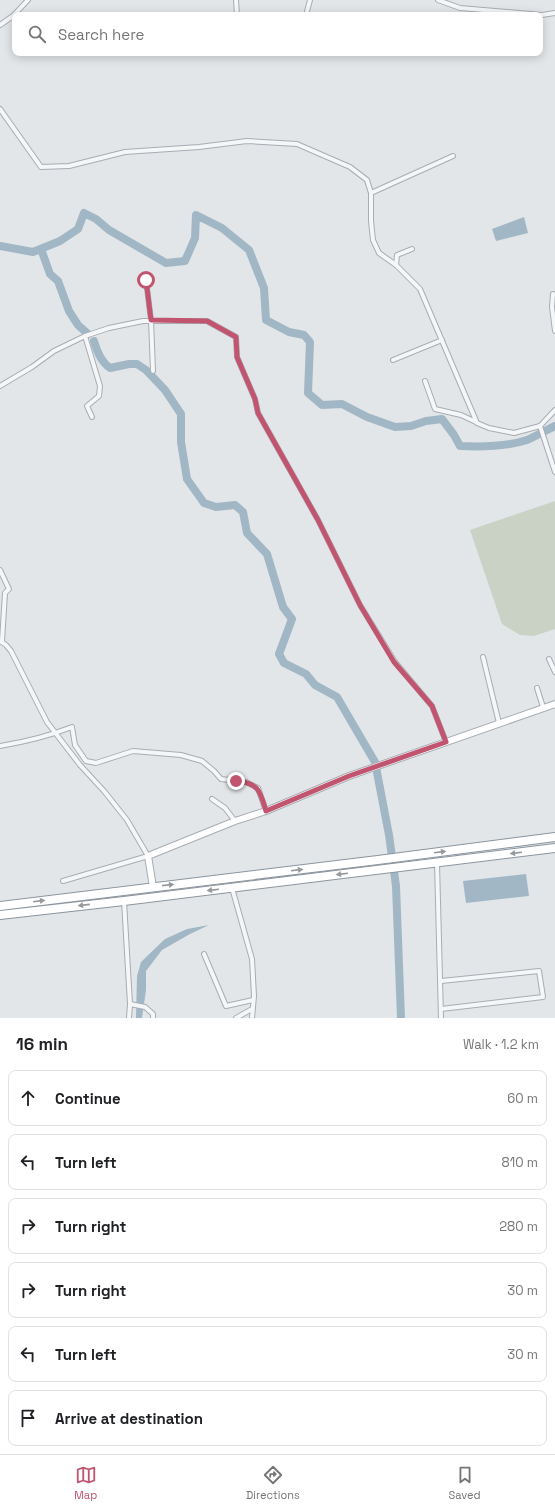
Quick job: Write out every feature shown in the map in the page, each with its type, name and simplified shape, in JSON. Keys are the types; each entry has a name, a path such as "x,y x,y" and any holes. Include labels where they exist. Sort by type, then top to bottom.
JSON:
{"highway":[{"path":"0,906 555,837"},
{"path":"0,915 555,848"}],"street":[{"path":"17,12 28,0"},
{"path":"236,0 237,12"},
{"path":"307,12 310,0"},
{"path":"438,0 460,8 507,12"},
{"path":"543,15 555,13"},
{"path":"0,24 12,17"},
{"path":"0,110 41,167 69,166 125,152 199,147 247,141 297,144 350,167 367,180 371,193 371,222 373,240 379,253 396,265 420,288 477,422"},
{"path":"371,193 453,156"},
{"path":"396,265 397,255 412,249"},
{"path":"146,280 151,320 152,371"},
{"path":"553,294 552,307 555,331"},
{"path":"0,386 32,367 54,351 85,336 109,328 151,320 207,321 236,337 237,357 255,399 258,413 318,520 360,605 394,662 432,706 446,742"},
{"path":"85,336 100,386 99,396 86,406 92,417"},
{"path":"393,360 442,340"},
{"path":"425,381 435,409 461,415 489,428 514,433 540,426 555,410"},
{"path":"540,426 555,472"},
{"path":"0,570 9,589 5,593 1,641 11,651 47,722 80,765 104,791 127,820 144,846 148,856 153,887"},
{"path":"483,657 499,723"},
{"path":"549,658 555,672"},
{"path":"537,688 543,708"},
{"path":"62,881 148,856 235,821 266,811 349,776 555,704"},
{"path":"0,746 14,744 72,727 75,745 86,761 96,763 133,751 180,755 202,761 214,771 220,779 246,782 258,788 266,811"},
{"path":"212,799 225,808 235,821"},
{"path":"437,863 441,1018"},
{"path":"232,888 252,960 252,1018"},
{"path":"124,901 132,1004 129,1018"},
{"path":"204,954 226,1006 253,1000"},
{"path":"440,981 540,971 543,997 441,1009"},
{"path":"132,1004 145,1008 153,1016 158,1018"},
{"path":"236,1018 252,1009"}],"green space":[{"path":"555,501 555,629 534,636 520,635 502,624 470,530"}],"water":[{"path":"524,217 528,233 496,241 492,229"},
{"path":"526,874 529,896 466,903 463,881"},
{"path":"209,925 162,950 146,971 146,990 142,1018 136,1018 137,976 141,962 165,939 187,929"}],"waterway":[{"path":"0,246 33,252 60,241 78,229 84,213 96,219 109,230 166,263 185,261 195,238 196,215 222,228 249,250 264,288 266,320 289,332 304,335 310,342 308,393 322,405 342,404 367,417 395,427 411,426 426,421 442,419 460,446 494,446 511,444 527,440 555,426"},
{"path":"41,249 50,274 58,281 69,311 78,325 88,334"},
{"path":"94,341 96,349 104,363 110,368 137,364 146,370 165,390 181,414 181,442 187,479 204,503 216,507 235,505 243,512 247,533 267,554 283,607 292,619 279,654 284,663 306,674 315,685 337,697 375,762 389,835 396,886 401,1018"}],"route":[{"path":"146,280 151,320 207,321 236,337 237,357 255,399 258,413 318,520 360,605 394,662 432,706 446,742 349,776 266,811 258,788 246,782 236,781"}]}
